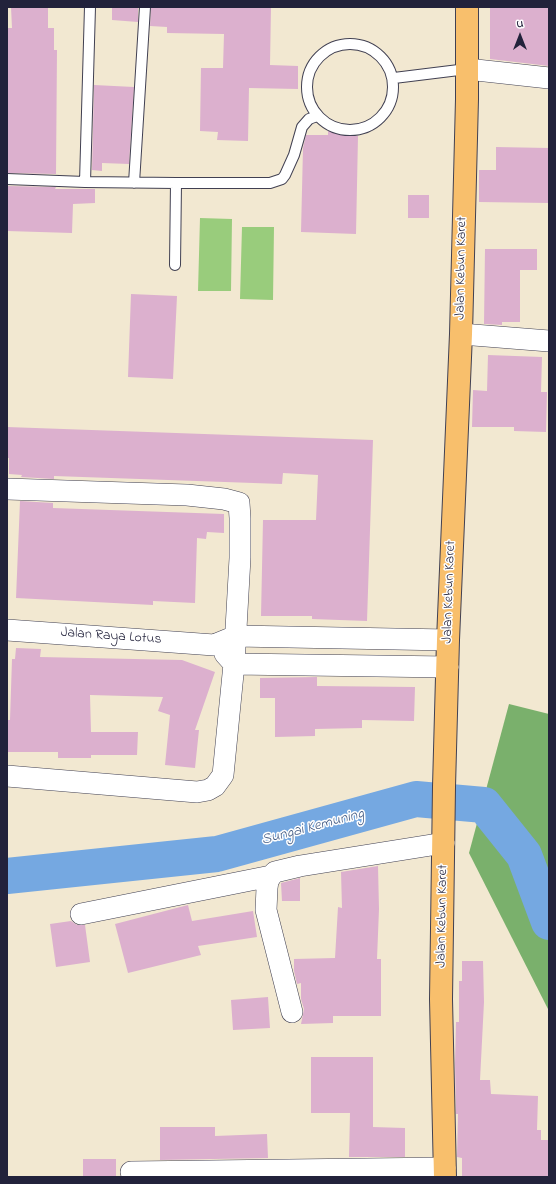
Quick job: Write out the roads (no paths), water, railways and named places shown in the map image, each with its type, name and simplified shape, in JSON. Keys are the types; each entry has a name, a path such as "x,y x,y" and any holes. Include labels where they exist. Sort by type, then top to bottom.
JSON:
{"main road":[{"name":"Jalan Kebun Karet","path":"445,1173 441,999 444,787 448,640 461,334 467,7"}],"street":[{"path":"467,69 549,78"},
{"path":"461,334 549,341"},
{"path":"7,489 187,495 224,499 239,503 240,558 234,664 223,775 215,786 208,790 197,792 7,776"},
{"name":"Jalan Raya Lotus","path":"7,630 214,644"},
{"path":"448,640 236,636 214,644 234,664 448,666"},
{"path":"292,1012 266,910 268,881 271,876 275,872 444,833"},
{"path":"81,914 271,876"},
{"path":"131,1172 445,1173"}],"lane":[{"path":"84,182 90,7"},
{"path":"134,183 145,7"},
{"path":"342,44 364,45 383,58 394,78 392,101 379,120 359,130 336,129 317,116 307,95 308,73 321,54 342,44"},
{"path":"394,78 467,69"},
{"path":"7,179 134,183 270,183 282,179 289,169 301,129 305,123 317,116"},
{"path":"174,264 176,183"}],"waterway":[{"name":"Sungai Kemuning","path":"7,876 217,854 416,799 484,805 524,855 549,922"}]}
